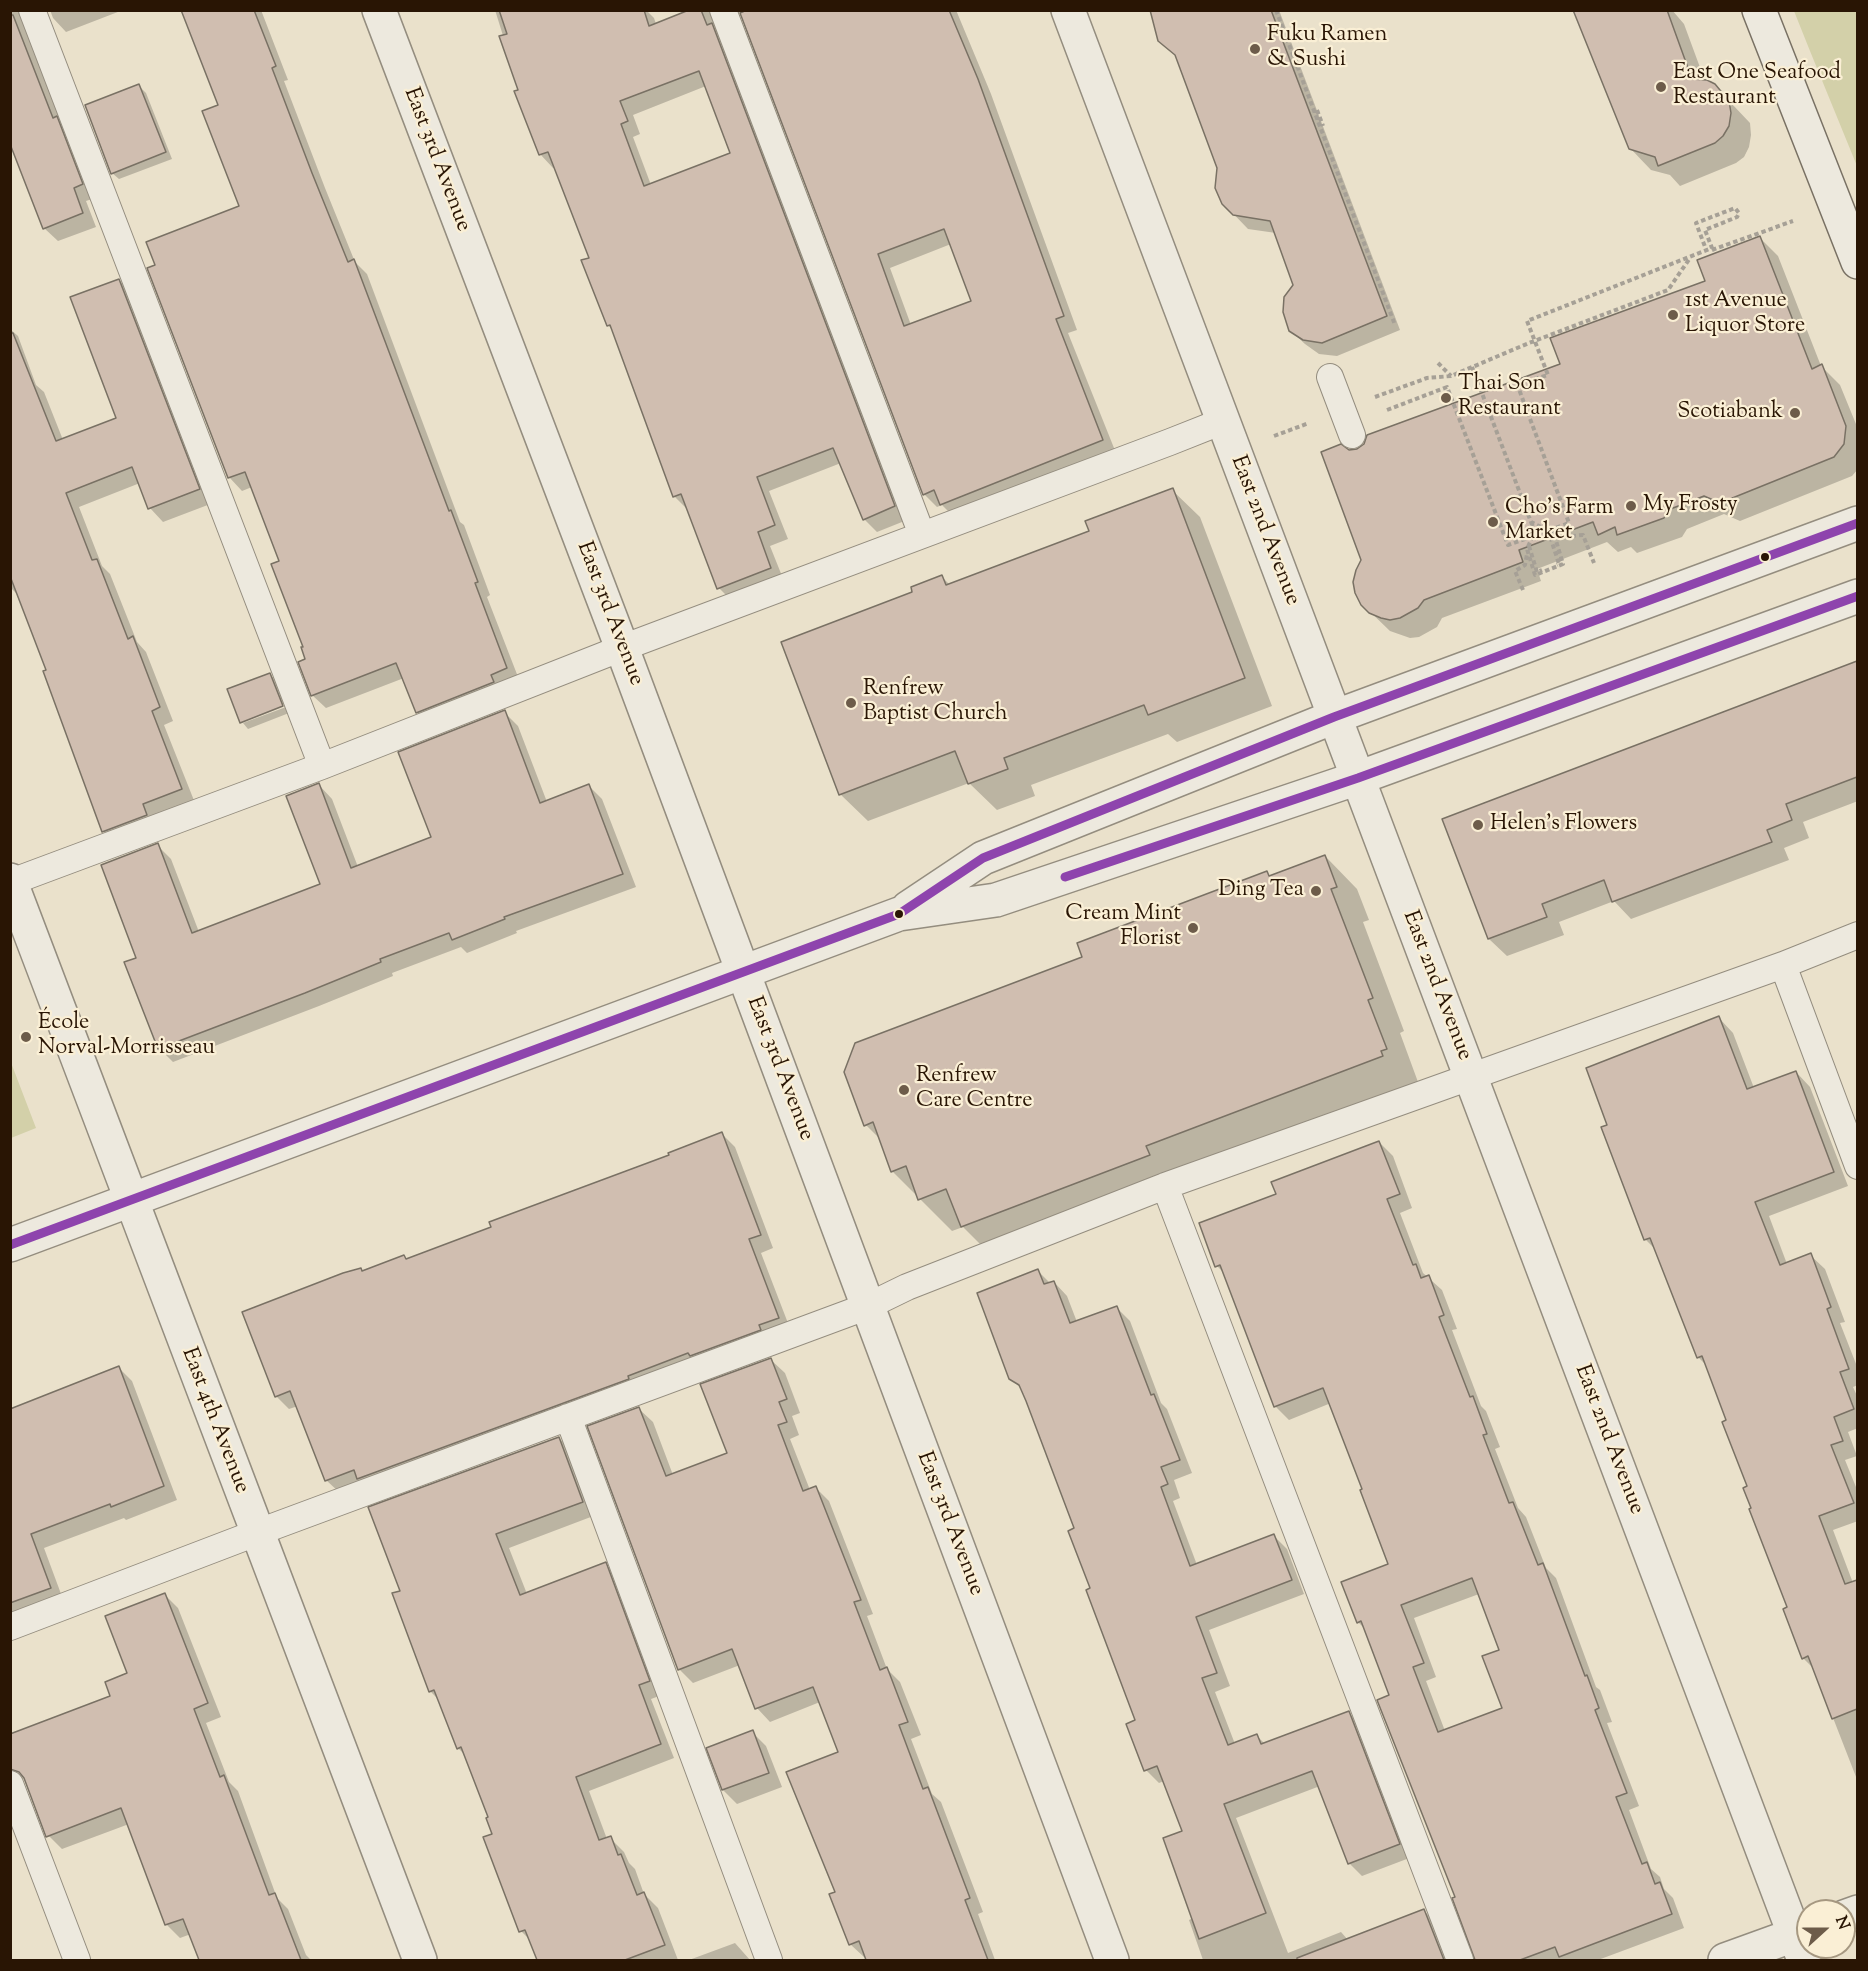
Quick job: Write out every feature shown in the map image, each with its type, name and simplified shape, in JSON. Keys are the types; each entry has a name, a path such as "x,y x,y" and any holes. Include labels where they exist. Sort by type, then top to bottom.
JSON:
{"street":[{"name":"East 3rd Avenue","path":"379,10 622,648 1113,1960"},
{"name":"East 2nd Avenue","path":"1068,10 1470,1076 1796,1926"},
{"path":"1759,10 1857,262"},
{"path":"899,914 983,858 1334,717 1857,523"},
{"path":"10,1245 899,914 996,900 1358,778 1857,596"},
{"name":"East 4th Avenue","path":"11,881 256,1533 420,1960"},
{"path":"1725,1960 1796,1943"}],"lane":[{"path":"32,10 322,766"},
{"path":"723,10 922,535"},
{"path":"1330,377 1352,435"},
{"path":"11,881 322,766 622,648 1223,420"},
{"path":"10,1627 256,1533 868,1306 907,1287 1165,1186 1783,965 1857,935"},
{"path":"1783,965 1857,1166"},
{"path":"1165,1186 1460,1960"},
{"path":"567,1417 770,1960"},
{"path":"10,1784 77,1960"}],"path":[{"path":"1277,10 1323,126"},
{"path":"1277,10 1395,325"},
{"path":"1387,410 1447,387 1508,545 1538,531 1569,523 1516,384 1548,375 1527,321 1701,252 1712,248 1705,230 1737,217 1739,213 1736,208 1696,223 1703,242 1707,252"},
{"path":"1521,491 1538,531 1540,542 1472,367 1668,290 1689,258 1793,221"},
{"path":"1438,363 1451,376"},
{"path":"1531,522 1561,537 1583,535 1594,563"},
{"path":"1524,590 1515,571 1525,565 1531,522"},
{"path":"1529,546 1537,572 1559,564 1548,530"},
{"path":"1538,531 1527,549 1535,575 1563,564 1553,533"}],"shaded area":[{"path":"1794,11 1857,11 1857,166 1810,51"},
{"path":"10,1060 36,1128 11,1138 10,1138"}],"building":[{"path":"181,10 254,10 276,66 272,68 312,173 348,262 354,259 478,582 475,583 507,668 491,675 494,682 416,713 396,663 311,696 298,662 305,659 301,647 303,647 271,564 279,561 245,472 228,478 147,268 155,265 146,242 239,206 202,111 218,105"},
{"path":"499,10 644,10 649,26 689,10 701,10 707,25 712,23 895,506 863,520 833,448 757,477 775,525 758,532 771,568 717,589 681,494 673,497 610,325 607,326 581,260 589,258 548,152 539,155 514,91 518,90 499,36 507,34","holes":["699,71 730,153 644,186 621,124 628,121 620,101"]},
{"path":"747,10 949,10 978,79 1064,316 1056,319 1103,440 940,505 934,490 923,495 740,13","holes":["944,229 971,301 904,326 878,254"]},
{"path":"1150,10 1271,10 1387,316 1322,343 1303,340 1289,331 1283,312 1284,297 1293,285 1270,221 1233,215 1222,204 1215,188 1217,168 1175,55 1158,41"},
{"name":"East One Seafood Restaurant","path":"1573,10 1667,10 1692,79 1707,80 1715,84 1729,101 1731,113 1729,126 1723,136 1715,143 1658,166 1655,157 1629,149"},
{"path":"10,15 13,15 53,118 57,116 83,184 74,188 83,213 43,229 10,144"},
{"path":"139,84 166,152 111,174 85,105"},
{"path":"1760,236 1812,369 1822,364 1846,426 1844,444 1834,457 1720,503 1704,496 1668,510 1664,518 1617,535 1615,527 1598,535 1593,522 1519,550 1523,562 1424,600 1418,608 1400,618 1390,620 1381,618 1369,613 1361,605 1353,582 1361,560 1321,452 1341,444 1349,450 1357,449 1364,444 1367,435 1560,364 1550,338 1705,281 1697,260"},
{"path":"119,279 200,489 148,509 132,467 66,493 92,560 97,559 128,639 133,636 160,707 152,711 182,789 143,804 147,815 102,832 43,671 46,670 10,576 10,333 13,333 56,441 116,418 70,297"},
{"path":"1173,488 1245,678 1148,715 1144,705 1004,758 1008,769 968,784 955,751 839,795 781,642 912,592 911,587 942,575 946,585 1089,531 1085,521"},
{"path":"1857,661 1857,777 1786,804 1792,820 1767,830 1772,842 1612,902 1604,880 1542,904 1547,917 1488,939 1442,819"},
{"path":"270,673 283,706 240,723 227,689"},
{"path":"505,710 540,803 589,784 623,874 504,917 505,919 452,940 449,933 380,959 381,962 305,993 158,1049 124,962 136,958 101,865 158,843 192,933 320,884 286,796 319,783 351,868 431,837 398,752"},
{"path":"1325,855 1337,887 1331,889 1373,998 1368,1000 1387,1049 1381,1051 1383,1056 1146,1146 1150,1155 961,1227 946,1189 918,1200 906,1166 891,1172 873,1122 864,1126 844,1072 855,1043 1082,957 1077,943 1267,871 1269,876"},
{"path":"1719,1016 1747,1089 1796,1071 1834,1172 1755,1202 1780,1265 1811,1253 1831,1307 1827,1309 1849,1369 1840,1372 1854,1409 1834,1417 1843,1441 1831,1445 1854,1503 1819,1516 1845,1584 1857,1580 1857,1709 1832,1719 1808,1656 1802,1659 1783,1609 1787,1607 1749,1509 1751,1508 1743,1488 1747,1486 1722,1422 1726,1420 1702,1356 1697,1358 1650,1238 1644,1240 1601,1127 1607,1125 1586,1068"},
{"path":"722,1132 761,1235 749,1239 779,1318 759,1325 761,1330 690,1356 688,1353 628,1376 629,1379 357,1479 354,1470 325,1481 290,1391 275,1397 242,1312 343,1273 361,1268 362,1271 404,1255 406,1259 491,1227 489,1222 669,1155 668,1153"},
{"path":"1379,1141 1400,1194 1387,1199 1413,1265 1416,1264 1421,1278 1429,1275 1444,1315 1439,1317 1470,1397 1473,1396 1487,1434 1483,1435 1509,1503 1513,1502 1538,1565 1543,1563 1599,1708 1595,1710 1627,1793 1616,1797 1642,1864 1647,1862 1655,1884 1660,1882 1672,1914 1559,1957 1555,1947 1520,1960 1475,1960 1452,1898 1455,1897 1377,1700 1389,1695 1361,1621 1357,1623 1341,1582 1388,1564 1360,1490 1362,1489 1323,1388 1274,1407 1220,1265 1215,1267 1199,1223 1276,1194 1271,1182","holes":["1472,1578 1499,1650 1482,1656 1502,1708 1438,1732 1413,1667 1424,1663 1401,1605"]},
{"path":"1038,1269 1044,1284 1054,1281 1070,1323 1117,1306 1151,1395 1154,1394 1180,1460 1161,1467 1168,1484 1161,1487 1190,1566 1274,1534 1292,1580 1196,1617 1217,1673 1202,1678 1228,1745 1257,1734 1261,1744 1349,1711 1400,1844 1348,1864 1312,1771 1224,1804 1266,1913 1199,1939 1163,1838 1182,1831 1157,1766 1144,1771 1126,1724 1135,1720 1086,1590 1090,1588 1068,1531 1074,1528 1026,1401 1019,1385 1009,1379 977,1293"},
{"path":"771,1358 787,1399 779,1402 787,1422 778,1425 803,1491 816,1486 861,1600 854,1602 880,1670 887,1667 908,1722 899,1725 923,1789 928,1787 970,1898 965,1900 988,1960 866,1960 859,1941 849,1945 829,1894 835,1892 786,1772 838,1752 813,1687 755,1709 732,1649 678,1670 587,1426 639,1407 666,1476 727,1453 700,1384"},
{"path":"119,1366 164,1486 31,1534 51,1588 10,1603 10,1409"},
{"path":"559,1437 583,1502 496,1534 520,1595 606,1562 650,1681 639,1685 661,1744 576,1777 599,1840 611,1836 618,1855 621,1854 637,1895 644,1892 665,1945 625,1960 537,1960 525,1930 519,1932 483,1837 492,1834 486,1818 488,1817 461,1747 457,1749 434,1690 429,1692 392,1593 400,1591 368,1507"},
{"path":"165,1593 208,1703 194,1709 220,1777 224,1775 269,1895 275,1893 301,1960 199,1960 183,1919 165,1925 121,1808 46,1837 24,1778 19,1772 10,1769 10,1734 110,1696 105,1682 127,1673 105,1616"},
{"path":"753,1730 769,1773 722,1790 706,1748"},
{"path":"1424,1909 1444,1960 1297,1960 1297,1958"}],"transit line":[{"path":"10,1245 899,914 983,858 1334,717 1858,523"},
{"path":"1065,877 1358,778 1858,596"}],"place":[{"name":"Fuku Ramen & Sushi","path":"1255,49"},
{"name":"East One Seafood Restaurant","path":"1661,87"},
{"name":"1st Avenue Liquor Store","path":"1673,315"},
{"name":"Thai Son Restaurant","path":"1446,398"},
{"name":"Scotiabank","path":"1795,413"},
{"name":"My Frosty","path":"1631,506"},
{"name":"Cho’s Farm Market","path":"1493,522"},
{"name":"Renfrew Baptist Church","path":"851,703"},
{"name":"Helen's Flowers","path":"1478,825"},
{"name":"Ding Tea","path":"1316,891"},
{"name":"Cream Mint Florist","path":"1193,928"},
{"name":"École Norval-Morrisseau","path":"26,1037"},
{"name":"Renfrew Care Centre","path":"904,1090"}]}
